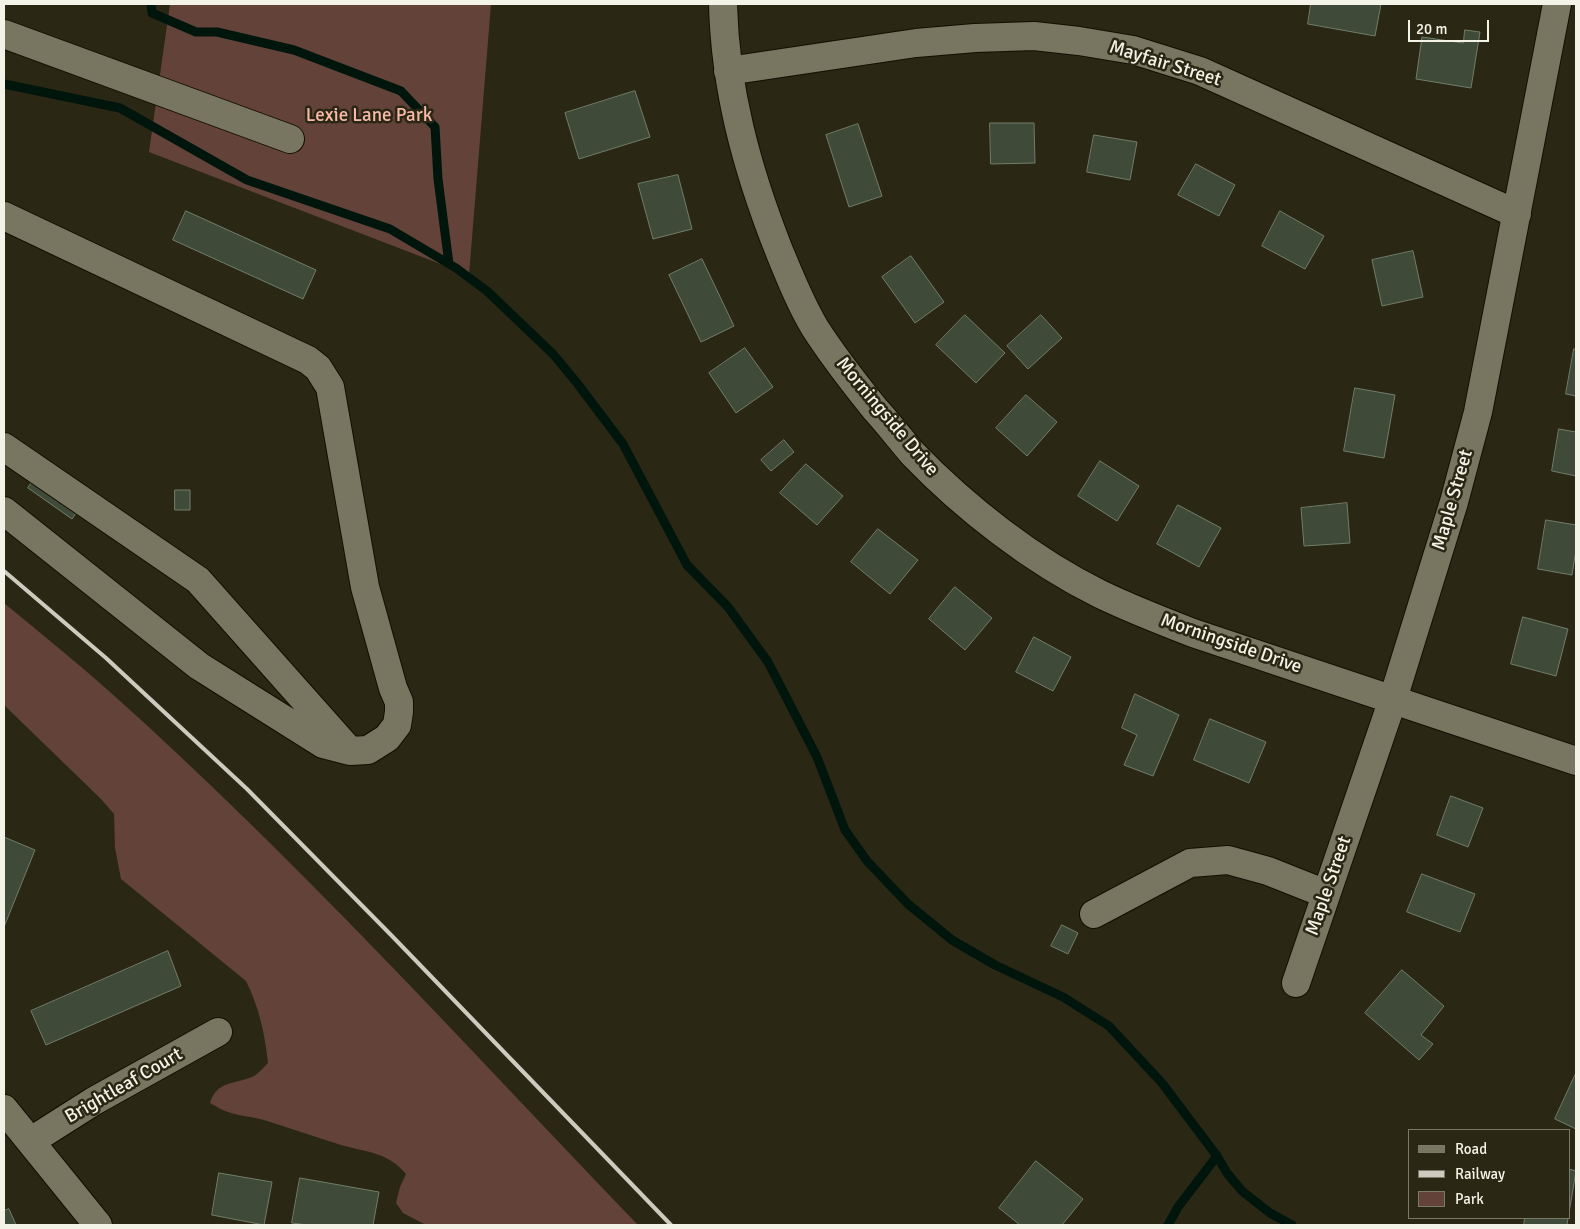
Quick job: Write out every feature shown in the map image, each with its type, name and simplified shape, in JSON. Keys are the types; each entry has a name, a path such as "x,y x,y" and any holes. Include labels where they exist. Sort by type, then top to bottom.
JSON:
{"street":[{"name":"Morningside Drive","path":"723,4 728,71 741,138 764,213 788,272 815,327 857,386 913,454 960,499 1010,538 1054,568 1107,597 1146,615 1193,633 1576,761"},
{"name":"Maple Street","path":"1296,983 1393,699 1454,502 1478,412 1557,4"},
{"path":"4,34 290,139"},
{"name":"Mayfair Street","path":"728,71 916,44 975,38 1034,36 1133,50 1200,71 1517,214"},
{"path":"4,216 308,360 326,378 330,388 365,588 393,688 399,702 397,725 387,738 368,750 350,751 323,744 199,666 4,511"},
{"path":"4,447 198,580 350,751"},
{"path":"1094,914 1190,863 1209,861 1228,860 1268,871 1326,894"},
{"name":"Brightleaf Court","path":"31,1141 94,1101 218,1032"},
{"path":"4,1110 98,1225"}],"green space":[{"name":"Lexie Lane Park","path":"170,4 491,4 469,275 149,152"},
{"path":"4,603 110,692 247,820 379,953 638,1225 426,1225 403,1213 396,1203 406,1174 392,1161 376,1154 341,1145 264,1120 228,1112 210,1103 217,1090 228,1084 254,1076 268,1063 261,1021 251,991 246,981 121,879 115,848 114,814 101,799 4,705"}],"building":[{"path":"1311,4 1381,4 1375,36 1308,24"},
{"path":"1465,30 1480,32 1471,88 1416,79 1422,37 1463,43"},
{"path":"635,91 650,137 579,159 565,113"},
{"path":"990,123 1034,123 1035,163 991,164"},
{"path":"858,124 882,196 849,207 826,135"},
{"path":"1094,135 1137,142 1130,180 1087,172"},
{"path":"1196,164 1235,185 1219,216 1178,195"},
{"path":"678,175 692,229 653,239 638,184"},
{"path":"186,211 316,270 303,299 173,240"},
{"path":"1280,211 1324,236 1305,269 1262,246"},
{"path":"1413,251 1423,297 1382,306 1372,260"},
{"path":"911,256 944,302 915,323 882,277"},
{"path":"702,259 734,326 701,342 669,275"},
{"path":"965,315 1005,353 976,383 936,345"},
{"path":"1041,315 1062,338 1028,369 1007,346"},
{"path":"745,348 773,387 736,413 709,373"},
{"path":"1574,349 1576,349 1576,396 1566,394"},
{"path":"1355,388 1395,395 1384,458 1344,451"},
{"path":"1026,395 1057,422 1027,456 996,428"},
{"path":"1559,429 1576,432 1576,476 1552,471"},
{"path":"784,440 794,452 771,471 761,460"},
{"path":"1100,461 1139,486 1117,521 1078,496"},
{"path":"806,464 843,496 817,525 780,493"},
{"path":"36,476 83,503 72,519 28,488"},
{"path":"175,490 190,490 190,510 175,510"},
{"path":"1347,503 1350,543 1304,546 1301,508"},
{"path":"1178,505 1221,528 1199,567 1157,544"},
{"path":"1546,520 1576,525 1576,550 1572,575 1538,569"},
{"path":"878,529 918,560 890,594 851,562"},
{"path":"955,587 992,618 965,650 929,619"},
{"path":"1523,617 1568,629 1556,676 1511,664"},
{"path":"1034,637 1071,657 1053,691 1016,672"},
{"path":"1135,694 1179,715 1153,776 1124,765 1137,735 1122,728"},
{"path":"1210,719 1266,742 1249,783 1194,760"},
{"path":"1451,796 1483,808 1468,847 1437,835"},
{"path":"4,837 35,850 4,927"},
{"path":"1422,874 1475,894 1460,932 1407,912"},
{"path":"1062,925 1078,933 1068,954 1051,946"},
{"path":"168,951 181,986 46,1045 31,1011"},
{"path":"1402,970 1444,1006 1421,1035 1433,1044 1419,1060 1365,1013"},
{"path":"1576,1073 1576,1129 1555,1119"},
{"path":"1036,1161 1083,1199 1062,1225 1020,1225 999,1208"},
{"path":"1570,1169 1576,1171 1570,1207"},
{"path":"219,1173 272,1182 264,1225 212,1215"},
{"path":"300,1178 379,1192 373,1225 307,1225 292,1223"},
{"path":"9,1209 16,1225 4,1225 4,1211"},
{"path":"1525,1219 1568,1219 1567,1225 1524,1225"}],"waterway":[{"path":"151,4 152,13 196,32 217,32 294,50 401,91 435,127 438,179 449,264"},
{"path":"4,84 120,108 247,180 390,229 456,268 487,291 553,354 623,444 687,565 728,607 768,662 817,757 845,830 867,861 908,904 952,940 995,965 1063,997 1109,1026 1162,1083 1242,1191 1270,1213 1292,1225"},
{"path":"1168,1225 1178,1207 1217,1156"}],"railway":[{"path":"4,571 106,658 247,789 671,1225"}]}
